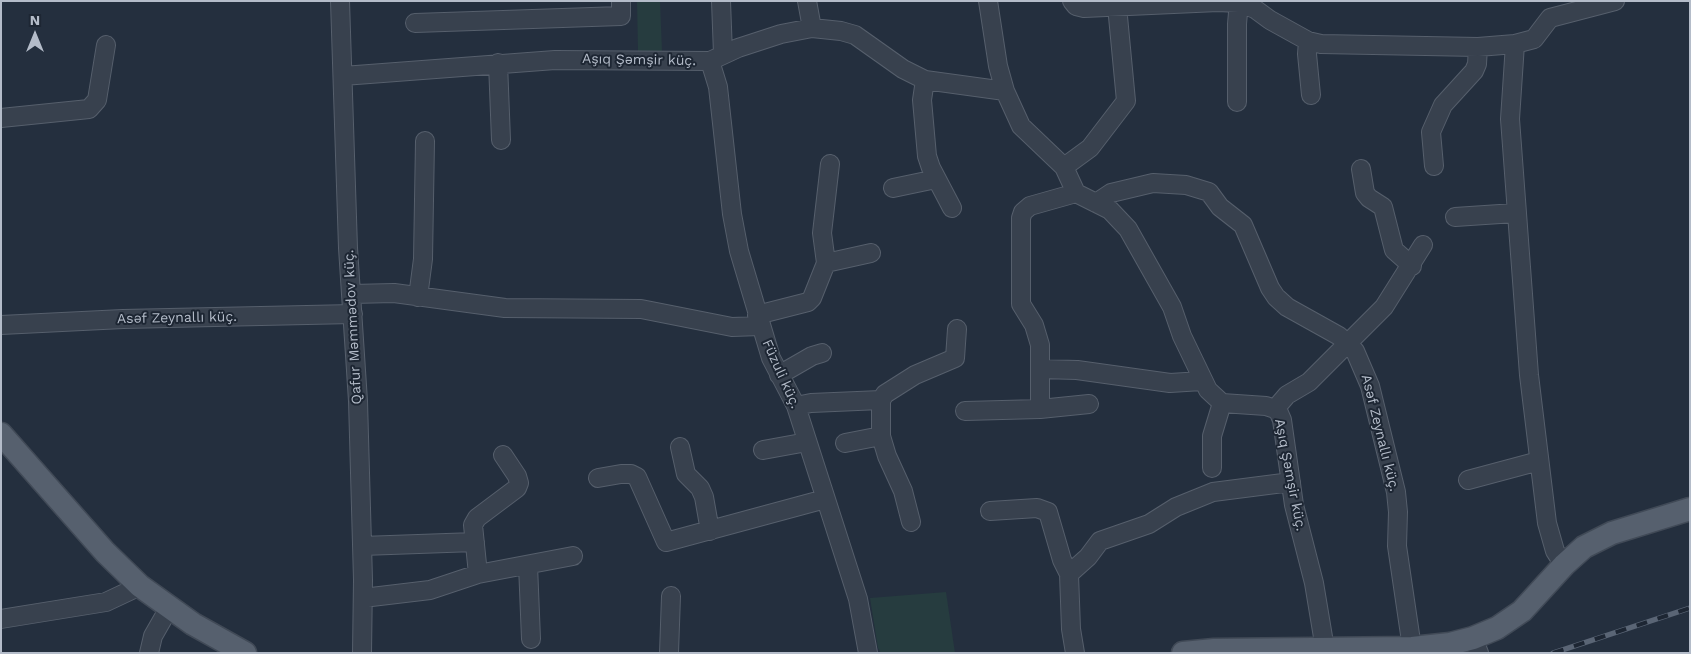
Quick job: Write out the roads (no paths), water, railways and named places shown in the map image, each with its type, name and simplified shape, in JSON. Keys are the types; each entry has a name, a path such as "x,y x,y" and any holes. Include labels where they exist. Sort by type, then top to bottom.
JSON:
{"main road":[{"path":"1,434 105,552 140,586 193,624 245,653"},
{"path":"1183,653 1214,650 1325,649 1370,651 1450,644 1476,646 1497,628 1522,611 1564,565 1584,547 1612,534 1690,509"}],"street":[{"name":"Qafur Məmmədov küç.","path":"340,1 362,546 362,653"},
{"path":"416,23 621,16 620,1"},
{"name":"Füzuli küç.","path":"721,1 716,58 736,236 758,321 771,358 779,374 787,384 796,406 858,599 868,653"},
{"path":"807,1 812,28"},
{"path":"988,1 998,66 1005,91 1021,126 1064,167 1076,193 1110,210 1128,229 1172,307 1182,336 1202,381 1216,399 1222,403 1212,436 1212,468"},
{"path":"1072,1 1076,6 1084,8 1239,2 1255,9 1270,20 1308,41 1330,45 1478,47 1515,44 1537,36 1550,18 1599,7 1614,1"},
{"path":"1237,102 1237,24 1239,2"},
{"path":"1064,167 1090,148 1126,101 1117,6"},
{"name":"Aşıq Şəmşir küç.","path":"343,76 498,63 580,59 716,58 781,34 812,28 841,31 855,35 903,69 925,80 1005,91"},
{"path":"1308,41 1307,54 1311,95"},
{"path":"1515,44 1510,119 1515,213 1528,375 1546,524 1555,551 1564,565"},
{"path":"1,118 89,109 97,100 106,45"},
{"path":"1434,166 1431,132 1444,105 1474,71 1477,64 1478,47"},
{"path":"498,63 501,140"},
{"path":"925,80 922,100 925,146 936,179 952,208"},
{"path":"418,297 423,259 425,141"},
{"path":"352,294 386,293 505,308 641,309 732,326 758,321 808,302 812,298 826,263 822,233 830,164"},
{"path":"1361,169 1365,192 1369,198 1383,207 1394,250 1412,266"},
{"path":"893,188 936,179"},
{"name":"Asəf Zeynallı küç.","path":"1096,203 1111,192 1153,183 1186,185 1209,192 1220,206 1243,225 1270,288 1276,297 1287,307 1327,328 1348,344 1359,357 1370,386 1396,492 1398,512 1396,541 1412,648"},
{"path":"1040,409 1040,345 1036,330 1021,304 1020,218 1023,212 1030,206 1076,193"},
{"path":"1455,216 1515,213"},
{"path":"1275,409 1287,395 1308,382 1384,307 1412,266 1423,245"},
{"path":"826,263 871,253"},
{"name":"Asəf Zeynallı küç.","path":"1,325 123,319 353,314"},
{"path":"910,522 903,491 887,456 881,436 881,400 885,394 915,375 955,358 956,329"},
{"path":"779,374 812,356 822,353"},
{"path":"1040,369 1077,370 1170,383 1202,381"},
{"path":"796,406 811,403 881,400"},
{"name":"Aşıq Şəmşir küç.","path":"1222,403 1275,409 1282,420 1290,482 1314,583 1325,649"},
{"path":"965,411 1040,409 1089,404"},
{"path":"845,443 881,436"},
{"path":"763,450 807,442"},
{"path":"680,447 686,474 700,488 704,497 710,530"},
{"path":"478,574 473,525 477,518 518,488 517,476 504,455"},
{"path":"1468,480 1539,460"},
{"path":"598,478 621,474 631,474 637,477 666,542 825,499"},
{"path":"1069,574 1088,557 1100,541 1148,524 1183,504 1213,492 1290,482"},
{"path":"990,511 1037,508 1048,512 1062,560 1069,574 1071,629 1075,653"},
{"path":"362,546 475,542"},
{"path":"363,598 430,590 478,574 573,556"},
{"path":"528,565 531,639"},
{"path":"1,619 106,602 140,586"},
{"path":"669,653 671,596"},
{"path":"149,653 153,636 169,608"}],"railway":[{"path":"1553,653 1690,608"}]}
